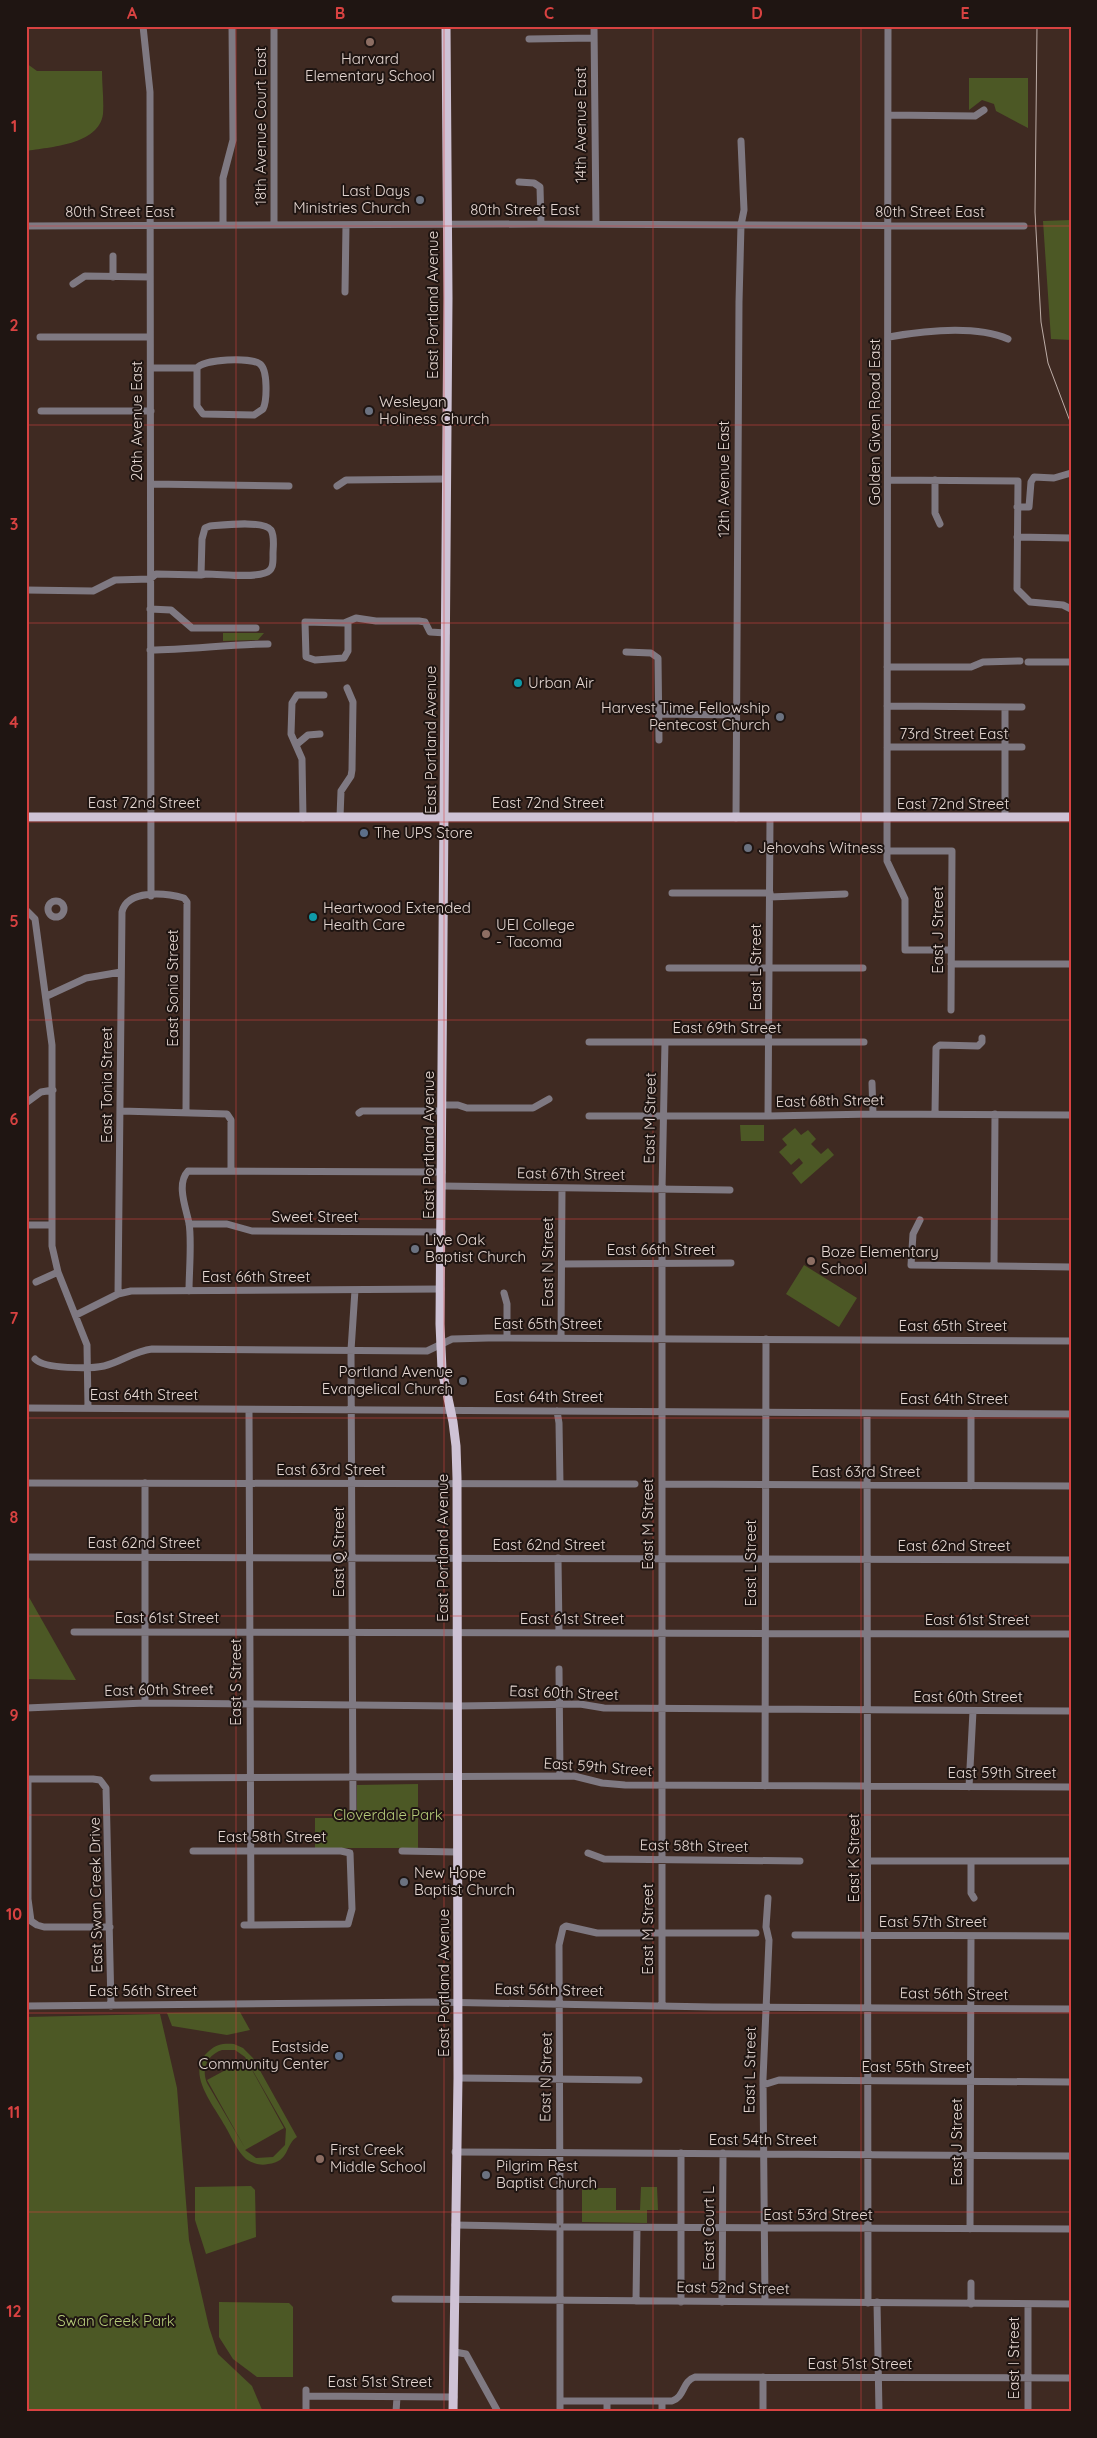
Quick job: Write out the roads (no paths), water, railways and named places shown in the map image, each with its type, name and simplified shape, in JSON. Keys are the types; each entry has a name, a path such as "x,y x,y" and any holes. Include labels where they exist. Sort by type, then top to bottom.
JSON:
{"main road":[{"name":"East Portland Avenue","path":"446,26 448,224 440,1344 442,1370 456,1446 458,2078 453,2412"},
{"name":"East 72nd Street","path":"26,817 1071,817"}],"street":[{"name":"20th Avenue East","path":"143,26 150,92 151,896"},
{"path":"223,225 223,178 233,140 232,26"},
{"name":"18th Avenue Court East","path":"274,26 274,225"},
{"name":"14th Avenue East","path":"594,26 596,224"},
{"name":"Golden Given Road East","path":"888,26 887,851 889,866 905,899 905,950 951,950"},
{"path":"529,39 594,38"},
{"path":"888,115 975,116 984,110"},
{"name":"12th Avenue East","path":"736,818 741,225 744,210 741,141"},
{"path":"519,182 534,183 540,188 541,224"},
{"name":"80th Street East","path":"26,226 448,224 1024,226"},
{"path":"345,292 346,225"},
{"path":"113,256 113,277"},
{"path":"73,284 85,276 150,277"},
{"path":"889,338 920,332 992,332 1008,338"},
{"path":"40,337 150,337"},
{"path":"151,368 197,368 202,363 211,362 257,362 263,367 265,373 265,402 260,413 254,416 206,416 199,411 197,406 197,368"},
{"path":"41,411 150,411"},
{"path":"1017,507 1029,507 1031,482 1034,477 1054,478 1071,473"},
{"path":"337,486 346,480 446,479"},
{"path":"888,480 1018,481 1017,584 1022,596 1036,604 1058,604 1071,608"},
{"path":"935,480 935,513 940,524"},
{"path":"151,484 289,486"},
{"path":"26,590 93,591 115,580 150,579 156,574 201,575 254,574 269,571 273,564 273,538 271,530 263,525 255,524 210,526 205,528 202,539 201,575"},
{"path":"1016,537 1071,538"},
{"path":"150,609 171,610 192,628 256,628"},
{"path":"348,622 348,651 344,658 314,660 306,657 305,622 348,622 356,618 376,621 421,621 424,622 430,632 446,633"},
{"path":"150,650 193,650 222,644 268,644"},
{"path":"626,652 651,653 658,658 659,740"},
{"path":"887,667 971,667 982,662 1071,662"},
{"path":"340,817 341,791 351,776 352,770 353,706 347,688"},
{"path":"303,818 302,759 291,734 291,707 297,695 324,695"},
{"path":"887,706 1022,707"},
{"path":"1005,707 1005,817"},
{"path":"659,714 736,715"},
{"path":"296,745 308,735 320,734"},
{"name":"73rd Street East","path":"887,747 1022,747"},
{"name":"East L Street","path":"768,1116 770,818"},
{"name":"East J Street","path":"887,851 952,851 951,1010"},
{"path":"672,893 846,894"},
{"name":"East Tonia Street","path":"118,1294 123,908 128,900 135,896 151,896"},
{"name":"East Sonia Street","path":"151,896 180,896 187,902 186,1112"},
{"path":"26,910 35,919 47,996 52,1045 52,1246 58,1272 87,1345 88,1408"},
{"path":"35,919 48,913"},
{"path":"951,964 1068,964"},
{"path":"669,968 863,968"},
{"path":"47,996 86,978 121,972"},
{"path":"935,1113 936,1048 940,1045 978,1046 982,1042 982,1038"},
{"name":"East 69th Street","path":"589,1042 864,1042"},
{"name":"East M Street","path":"662,2006 662,1189 665,1042"},
{"path":"872,1084 872,1114"},
{"path":"26,1103 41,1092 53,1090"},
{"path":"360,1113 362,1111 442,1108 458,1105 467,1108 533,1108 549,1099"},
{"path":"121,1112 224,1113 231,1120 231,1171"},
{"name":"East 68th Street","path":"589,1116 768,1116 935,1113 1071,1115"},
{"path":"994,1266 995,1114"},
{"path":"189,1291 189,1224 183,1204 183,1181 188,1171 442,1172"},
{"name":"East 67th Street","path":"442,1186 730,1190"},
{"name":"East N Street","path":"561,1337 562,1188"},
{"path":"920,1220 913,1234 911,1265 1071,1267"},
{"name":"Sweet Street","path":"189,1224 227,1224 252,1231 442,1232"},
{"path":"26,1225 51,1225"},
{"name":"East 66th Street","path":"562,1264 731,1263"},
{"path":"36,1282 58,1272"},
{"name":"East 66th Street","path":"76,1315 118,1294 136,1291 440,1289"},
{"name":"East Q Street","path":"353,1814 351,1350 355,1290"},
{"path":"504,1294 507,1302 507,1338"},
{"name":"East 65th Street","path":"35,1359 39,1364 48,1366 103,1366 131,1353 152,1349 427,1350 433,1349 452,1339 561,1337 1071,1341"},
{"name":"East L Street","path":"765,1786 764,1484 766,1339"},
{"name":"East 64th Street","path":"26,1408 1071,1414"},
{"name":"East S Street","path":"249,1410 251,1851 247,1925 343,1926 350,1922"},
{"path":"557,1411 560,1423 560,1484"},
{"name":"East K Street","path":"867,1413 868,2154 866,2228 868,2303"},
{"path":"970,1413 971,1486"},
{"name":"East 63rd Street","path":"26,1483 635,1484"},
{"path":"145,1483 145,1703"},
{"name":"East 63rd Street","path":"662,1484 1071,1486"},
{"name":"East 62nd Street","path":"26,1557 1071,1560"},
{"path":"558,1558 559,1633"},
{"name":"East 61st Street","path":"74,1632 353,1631 456,1633 765,1632 1071,1634"},
{"path":"559,1669 560,1776"},
{"name":"East 60th Street","path":"26,1708 145,1703 457,1706 580,1704 604,1708 1071,1711"},
{"path":"969,1787 973,1711"},
{"name":"East 59th Street","path":"153,1778 560,1776 579,1777 609,1784 1071,1787"},
{"name":"East Swan Creek Drive","path":"27,1780 92,1779 104,1784 108,1796 111,2006"},
{"path":"27,1780 28,1899 31,1921 37,1926 44,1927 110,1927"},
{"name":"East 58th Street","path":"193,1851 341,1851 350,1854 352,1909 350,1922"},
{"path":"402,1851 458,1852"},
{"name":"East 58th Street","path":"588,1853 604,1859 800,1860"},
{"path":"868,1861 1071,1862"},
{"path":"971,1861 971,1893 974,1898"},
{"name":"East L Street","path":"765,2302 763,2085 769,1940 766,1927 768,1898"},
{"name":"East N Street","path":"560,2412 559,2079 561,1933 566,1926 597,1933 662,1933"},
{"path":"662,1933 756,1934"},
{"name":"East 57th Street","path":"795,1935 1071,1936"},
{"name":"East J Street","path":"970,2229 971,1936"},
{"name":"East 56th Street","path":"26,2006 458,2002 662,2006 868,2006 1071,2009"},
{"path":"458,2078 639,2080"},
{"name":"East 55th Street","path":"763,2085 779,2080 1071,2082"},
{"name":"East 54th Street","path":"456,2152 1071,2156"},
{"path":"681,2302 682,2153"},
{"name":"East Court L","path":"722,2302 723,2153"},
{"name":"East 53rd Street","path":"455,2225 764,2229 1071,2229"},
{"path":"636,2301 637,2228"},
{"path":"971,2283 971,2304"},
{"name":"East 52nd Street","path":"395,2299 1071,2304"},
{"path":"878,2302 879,2412"},
{"name":"East I Street","path":"1028,2304 1028,2412"},
{"path":"455,2352 466,2354 498,2412"},
{"name":"East 51st Street","path":"560,2401 676,2400 687,2381 694,2377 1071,2378"},
{"path":"763,2377 763,2412"},
{"name":"East 51st Street","path":"306,2412 306,2393 397,2397 454,2397"},
{"path":"396,2412 397,2397"},
{"path":"607,2401 607,2412"},
{"path":"662,2401 662,2412"}],"railway":[{"path":"1037,26 1035,212 1041,322 1048,363 1071,424"}],"place":[{"name":"Harvard Elementary School","path":"370,42"},
{"name":"Last Days Ministries Church","path":"420,200"},
{"name":"Wesleyan Holiness Church","path":"369,411"},
{"name":"Urban Air","path":"518,683"},
{"name":"Harvest Time Fellowship Pentecost Church","path":"780,717"},
{"name":"The UPS Store","path":"364,833"},
{"name":"Jehovahs Witness","path":"748,848"},
{"name":"Heartwood Extended Health Care","path":"313,917"},
{"name":"UEI College - Tacoma","path":"486,934"},
{"name":"Live Oak Baptist Church","path":"415,1249"},
{"name":"Boze Elementary School","path":"811,1261"},
{"name":"Portland Avenue Evangelical Church","path":"463,1381"},
{"name":"New Hope Baptist Church","path":"404,1882"},
{"name":"Eastside Community Center","path":"339,2056"},
{"name":"First Creek Middle School","path":"320,2159"},
{"name":"Pilgrim Rest Baptist Church","path":"486,2175"}],"park label":[{"name":"Cloverdale Park","path":"388,1815"},
{"name":"Swan Creek Park","path":"116,2321"}]}
